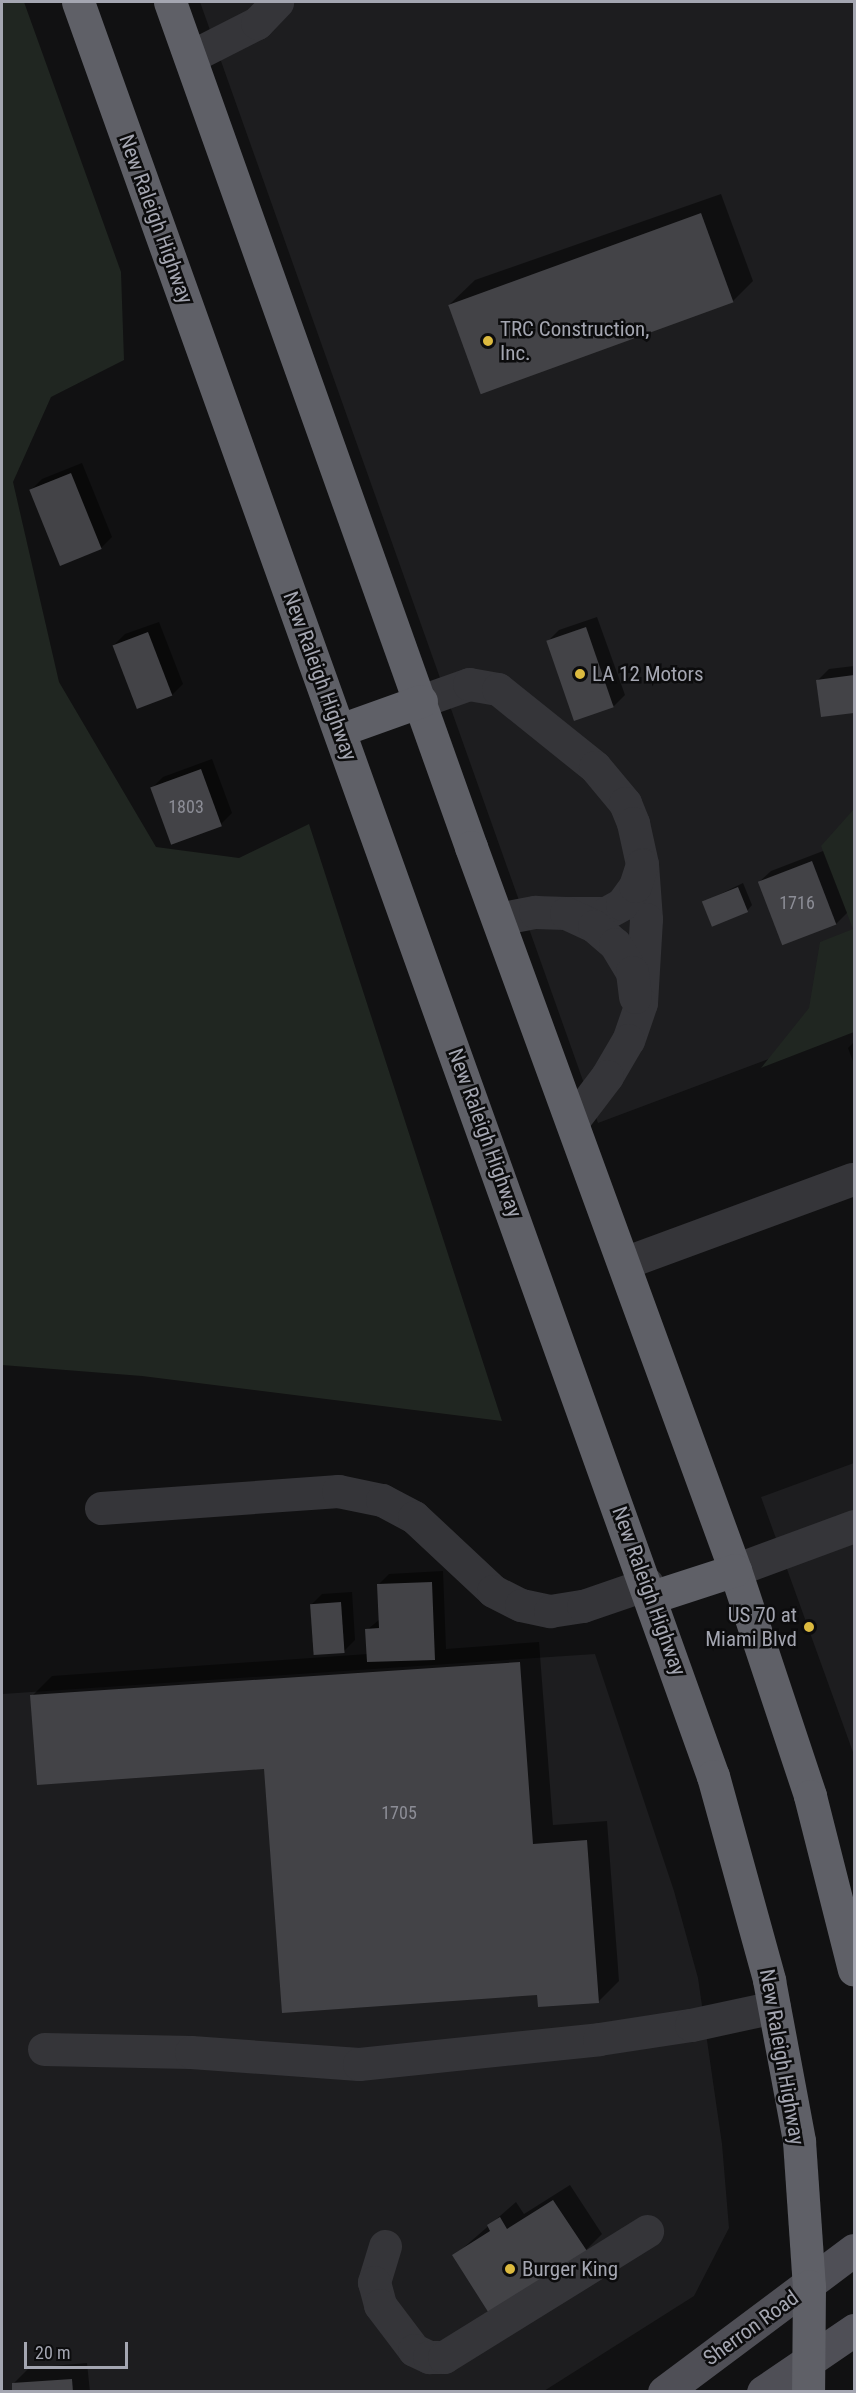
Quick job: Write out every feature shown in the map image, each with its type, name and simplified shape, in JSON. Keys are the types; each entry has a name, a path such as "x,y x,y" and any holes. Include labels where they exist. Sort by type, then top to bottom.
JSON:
{"highway":[{"name":"New Raleigh Highway","path":"78,2 650,1590 739,1862 774,2007 799,2141 809,2286 808,2377"},
{"path":"170,2 498,919 735,1570 810,1796 853,1951"},
{"path":"340,730 421,701"},
{"path":"650,1590 735,1570"}],"main road":[{"name":"Sherron Road","path":"664,2391 855,2250"},
{"path":"763,2391 808,2377 855,2330"}],"lane":[{"path":"190,57 257,23 277,2"},
{"path":"421,701 469,684 483,684 514,699 612,784 633,823 642,864 646,960 641,1003 628,1040 607,1076 572,1122"},
{"path":"498,919 535,912 606,913 622,904 635,886 642,864"},
{"path":"566,913 594,926 615,944 632,972 636,1003 628,1040"},
{"path":"624,1263 852,1179"},
{"path":"100,1508 338,1491 382,1500 414,1517 493,1591 521,1605 550,1611 583,1606 650,1590"},
{"path":"735,1570 855,1526"},
{"path":"44,2049 191,2052 359,2064 609,2037 774,2007"},
{"path":"385,2246 374,2282 380,2305 414,2350 429,2357 444,2357 647,2231"}],"shaded area":[{"path":"2,2 24,2 121,272 124,360 51,397 13,482 59,682 156,847 239,858 309,824 502,1421 142,1376 2,1365"},
{"path":"200,2 854,2 854,949 803,1046 598,1123"},
{"path":"854,809 854,1032 761,1068 809,1008 820,942 853,929 821,846"},
{"path":"854,1463 854,1755 761,1497"},
{"path":"595,1654 674,1891 698,1978 722,2144 729,2228 694,2296 544,2391 2,2392 2,1694"}],"building":[{"path":"701,213 733,302 481,394 448,305"},
{"path":"71,473 102,549 60,566 29,490"},
{"name":"LA 12 Motors","path":"586,627 614,707 574,721 546,641"},
{"path":"148,632 172,695 137,709 113,646"},
{"path":"854,675 854,713 821,717 816,680"},
{"path":"201,769 222,826 171,845 150,787"},
{"path":"812,861 836,924 782,945 758,882"},
{"path":"738,887 748,912 712,927 702,902"},
{"path":"432,1582 435,1660 367,1662 365,1629 379,1628 377,1584"},
{"path":"341,1602 345,1653 314,1655 310,1604"},
{"path":"520,1662 533,1844 587,1840 599,2003 538,2007 537,1995 282,2013 264,1769 37,1785 30,1695"},
{"name":"Burger King","path":"553,2200 587,2251 492,2318 452,2255 490,2231 487,2225 500,2217 507,2229"},
{"path":"72,2379 73,2392 12,2392 12,2383"}],"place":[{"name":"TRC Construction, Inc.","path":"488,341"},
{"name":"LA 12 Motors","path":"580,674"},
{"name":"US 70 at Miami Blvd","path":"809,1627"},
{"name":"Burger King","path":"510,2269"}]}
